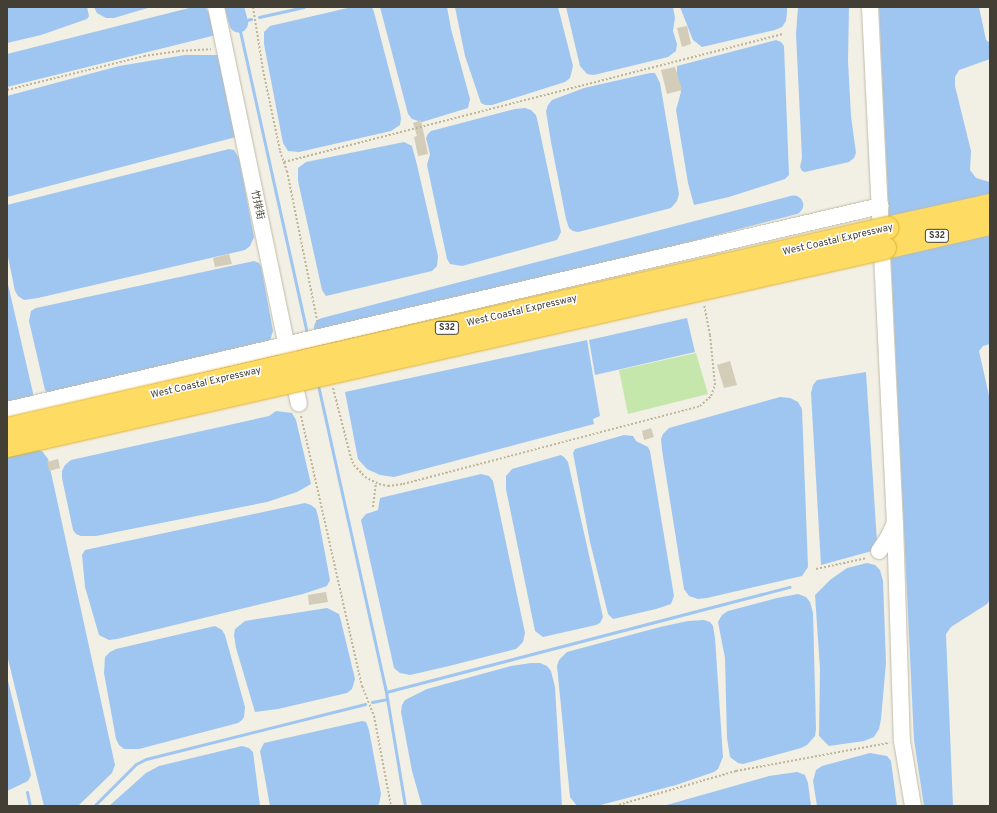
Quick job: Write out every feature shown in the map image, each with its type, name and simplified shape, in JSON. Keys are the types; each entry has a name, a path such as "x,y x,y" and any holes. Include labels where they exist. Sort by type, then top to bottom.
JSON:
{"highway":[{"name":"West Coastal Expressway","path":"7,429 990,205"},
{"name":"West Coastal Expressway","path":"7,446 990,224"}],"street":[{"name":"竹排街","path":"216,7 298,404"},
{"path":"870,7 895,523 902,741 913,806"},
{"path":"7,410 880,206"},
{"path":"879,551 888,538 895,523"}],"path":[{"path":"284,162 783,34"},
{"path":"7,90 144,56 178,51 224,48"},
{"path":"298,404 362,686 374,716 391,806"},
{"path":"373,508 376,483"},
{"path":"816,569 855,562 879,551"},
{"path":"615,806 736,771 814,755 902,741"}],"green space":[{"path":"696,353 708,394 628,414 619,370"}],"water":[{"path":"7,7 87,7 89,16 87,19 41,35 7,43"},
{"path":"94,7 151,7 114,18 106,18 97,13"},
{"path":"193,7 205,7 214,21 216,35 7,87 7,54"},
{"path":"352,7 372,7 400,112 400,125 391,131 299,152 288,151 283,143 264,44 264,32 270,26"},
{"path":"380,7 447,7 451,29 470,99 468,108 422,122 412,119 408,114"},
{"path":"455,7 558,7 573,66 570,78 565,82 492,105 485,105 481,103 465,56"},
{"path":"566,7 673,7 675,18 673,31 677,44 676,51 668,57 594,75 587,74 580,66"},
{"path":"680,7 787,7 787,12 786,21 782,27 775,30 702,47 693,40"},
{"path":"798,7 849,7 848,61 851,116 856,153 854,158 849,162 805,172 802,171 800,167 802,158 796,34"},
{"path":"879,7 979,7 986,40 990,43 990,59 959,70 955,77 955,86 971,151 970,170 976,178 990,182 990,344 983,346 979,351 990,400 990,600 987,604 951,627 946,634 953,806 924,806 914,740"},
{"path":"776,40 781,42 784,46 789,175 785,179 729,197 694,205 688,183 676,110 681,92 677,75 677,66"},
{"path":"185,55 218,55 236,137 7,197 7,96 119,66"},
{"path":"655,73 660,83 679,194 677,201 671,208 578,232 573,231 569,228 566,219 546,111 548,105 552,100 584,88"},
{"path":"525,108 531,110 536,115 561,232 557,240 462,266 450,264 447,259 427,165 430,154 426,138 431,131 515,109"},
{"path":"404,142 412,146 438,256 437,266 432,271 326,296 322,290 298,181 298,168 306,162"},
{"path":"229,149 234,150 239,158 254,237 250,246 245,250 38,298 24,300 18,296 15,291 7,252 7,205"},
{"path":"254,261 259,263 261,266 273,331 269,344 49,395 45,390 29,321 31,311 36,308"},
{"path":"7,280 33,393 32,400 7,414"},
{"path":"687,318 695,352 595,375 589,340"},
{"path":"587,340 600,416 593,419 594,424 394,477 380,475 367,469 358,459 345,392"},
{"path":"866,372 877,542 872,551 821,565 811,393 813,385 817,380"},
{"path":"780,397 790,398 798,402 802,409 808,567 802,576 707,598 698,599 689,596 684,589 662,450 661,439 663,434 669,428"},
{"path":"276,411 292,413 296,420 311,484 297,492 267,502 96,536 81,536 76,534 73,530 62,478 62,471 65,465 71,460 269,416"},
{"path":"624,435 633,436 636,441 648,447 650,451 674,596 671,604 613,619 608,614 590,542 573,453 575,449"},
{"path":"35,450 42,451 48,459 115,765 112,773 78,806 44,806 7,655 7,456"},
{"path":"561,455 568,462 603,617 600,623 596,625 543,637 535,631 506,489 506,476 512,469"},
{"path":"481,474 489,476 493,481 525,633 523,642 516,649 449,666 410,675 400,673 394,668 361,520 366,514 378,510 380,498"},
{"path":"305,503 316,509 318,516 330,580 327,586 303,594 117,639 109,640 99,635 85,587 82,555 85,550"},
{"path":"867,563 875,565 880,570 883,581 886,663 879,729 874,737 864,741 829,746 819,736 820,669 815,595 830,580 847,568"},
{"path":"798,594 806,597 810,602 813,613 815,736 807,745 801,748 743,764 738,763 730,757 727,738 725,658 718,622 722,615 728,611"},
{"path":"327,608 339,614 355,679 352,689 347,693 278,709 255,712 236,648 234,635 235,629 245,621"},
{"path":"704,620 710,622 713,626 715,638 723,757 718,769 714,772 676,785 597,806 577,806 570,797 557,666 559,660 567,652 660,627 688,621"},
{"path":"215,626 222,630 225,635 245,707 244,717 242,720 238,723 139,749 124,749 119,745 116,739 104,673 105,657 116,649"},
{"path":"540,663 547,666 551,671 555,687 562,806 422,806 412,771 401,712 402,705 405,700 427,689 511,666"},
{"path":"7,677 31,775 28,781 7,791"},
{"path":"362,721 366,722 369,730 381,794 379,804 377,806 270,806 260,751 264,743"},
{"path":"242,746 249,748 253,752 260,806 109,806 146,773 159,766"},
{"path":"870,753 887,756 891,761 897,806 817,806 813,781 816,770 822,766"},
{"path":"797,772 805,775 808,783 811,806 663,806 769,776"}],"building":[{"path":"687,26 691,44 682,47 677,28"},
{"path":"675,67 682,90 667,94 661,70"},
{"path":"421,120 428,154 418,156 414,137 417,136 413,123"},
{"path":"229,254 232,264 215,267 213,258"},
{"path":"730,361 737,385 724,388 717,365"},
{"path":"651,428 654,437 644,440 642,431"},
{"path":"58,459 60,468 49,471 47,462"},
{"path":"326,592 328,602 309,605 308,595"}],"waterway":[{"path":"234,7 238,22"},
{"path":"259,17 304,7"},
{"path":"251,19 238,22 307,334"},
{"path":"323,327 793,205"},
{"path":"318,385 386,692 405,806"},
{"path":"386,692 790,587"},
{"path":"372,702 387,699"},
{"path":"94,806 136,764 146,759 365,704"},
{"path":"27,792 30,806"}]}
